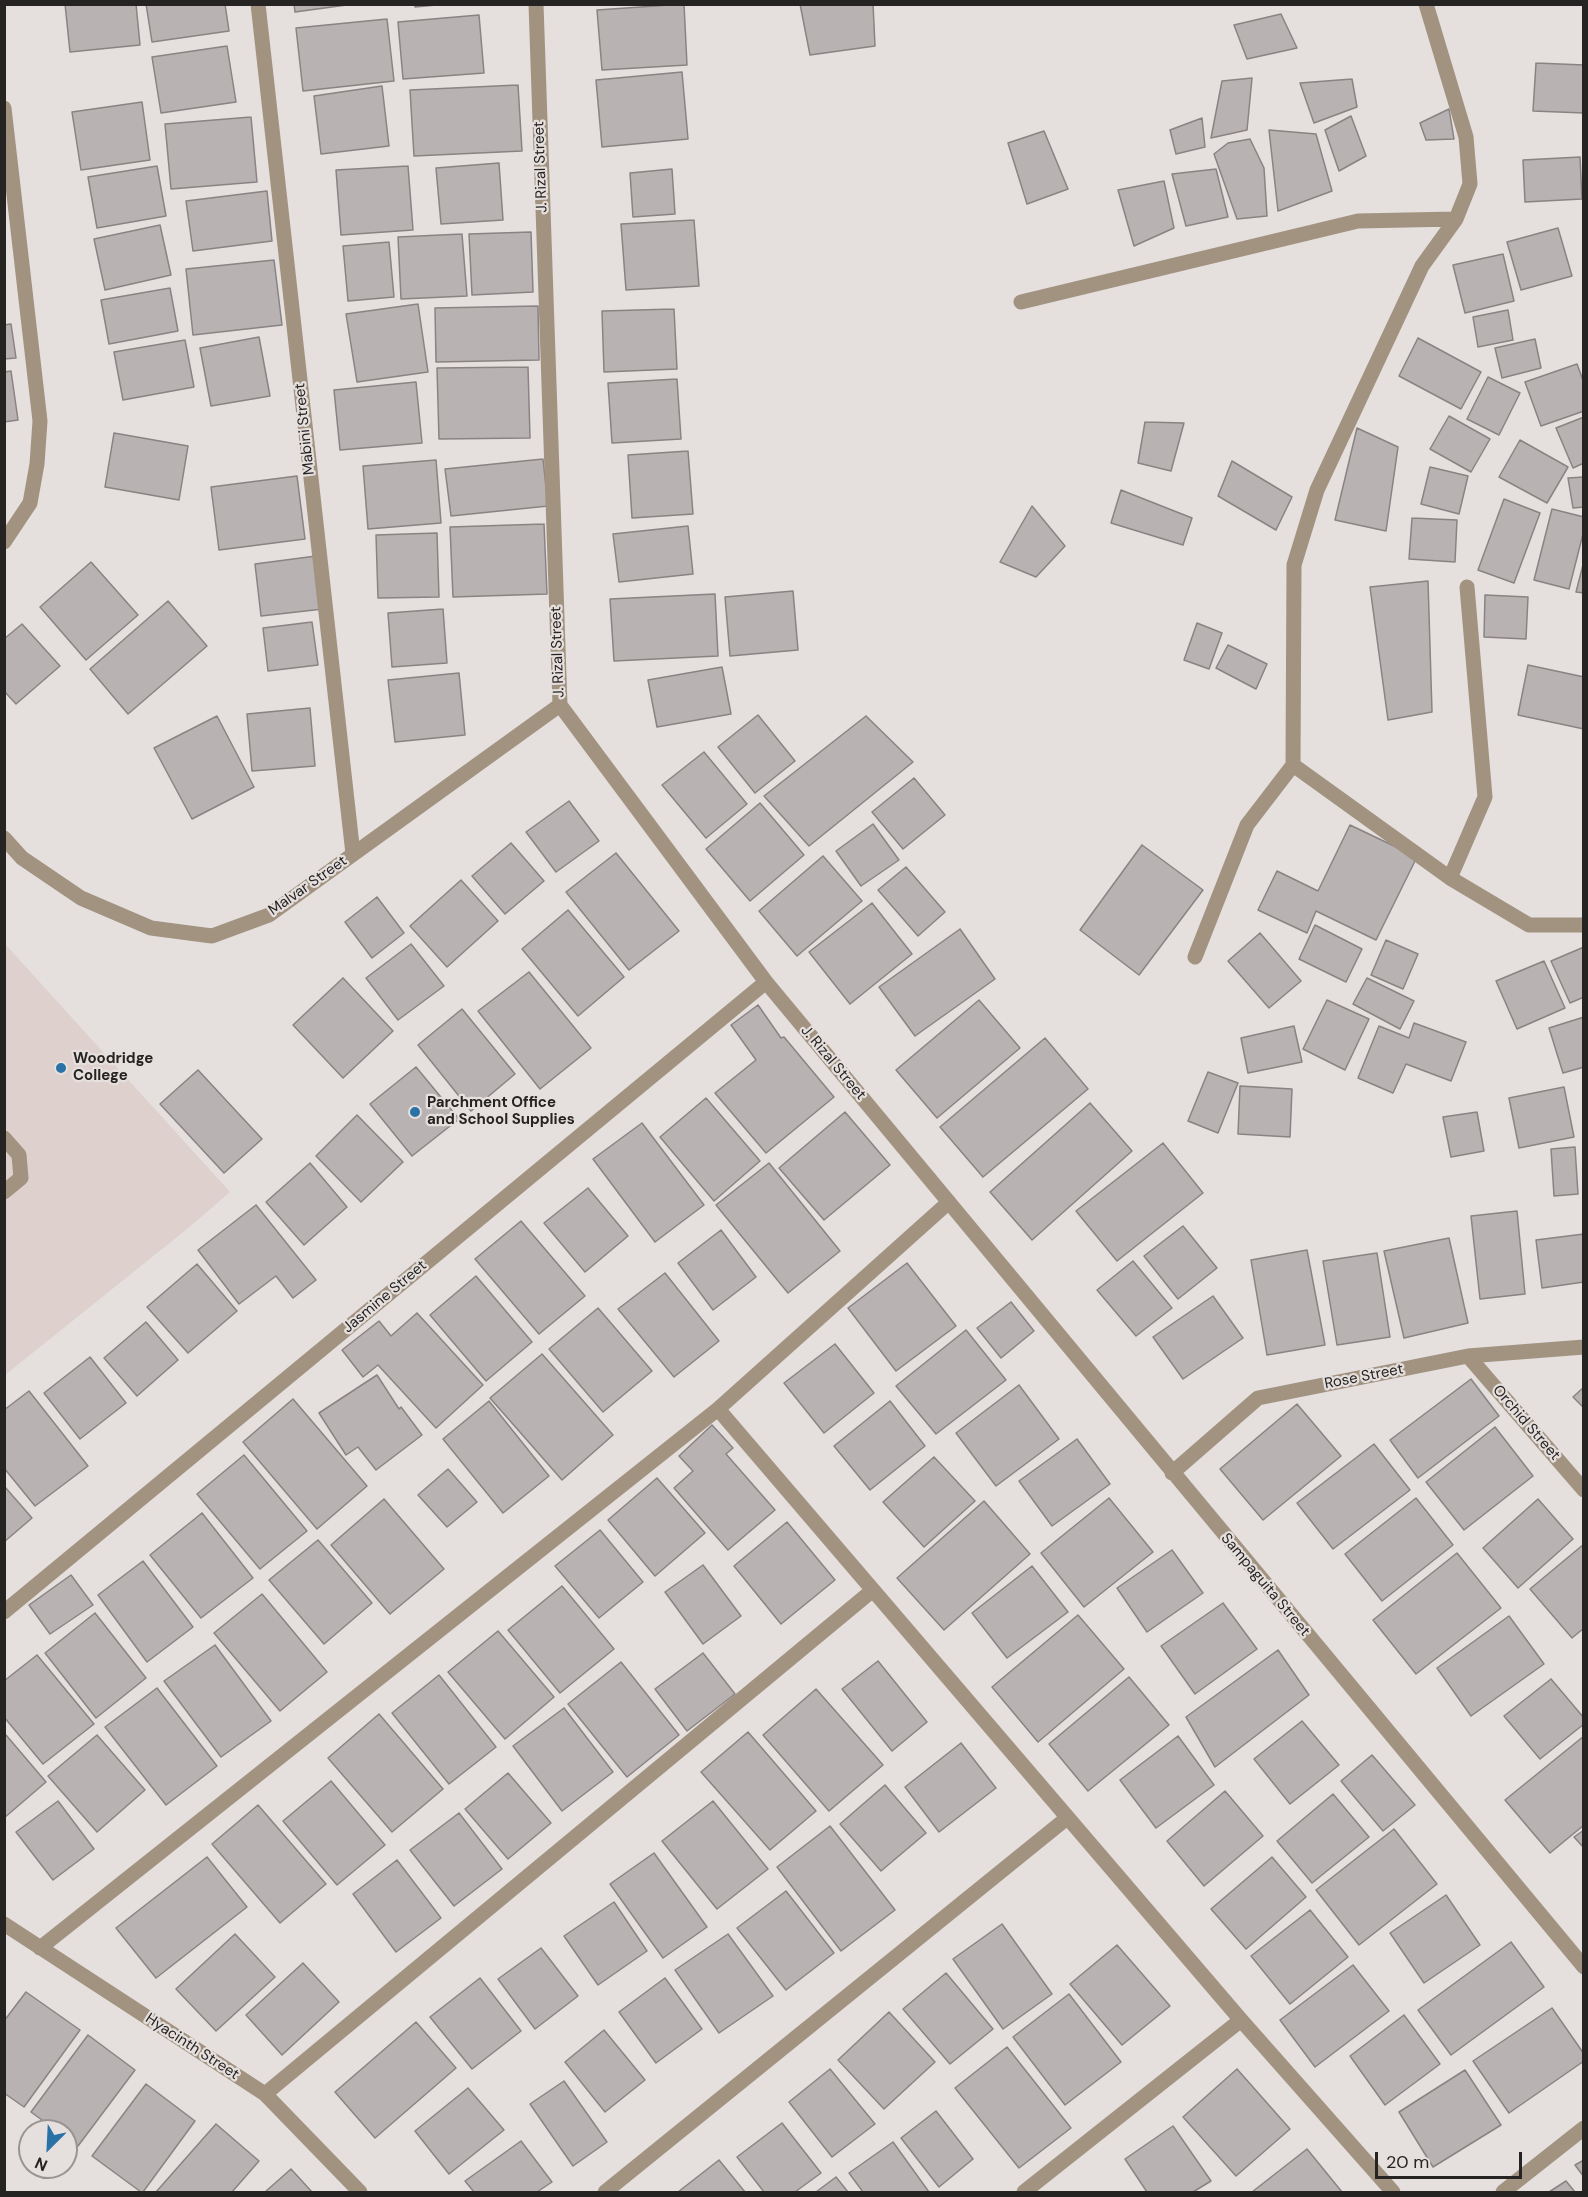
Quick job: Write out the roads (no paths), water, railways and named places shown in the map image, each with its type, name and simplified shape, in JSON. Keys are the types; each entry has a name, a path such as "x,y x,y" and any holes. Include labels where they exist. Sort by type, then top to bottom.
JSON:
{"street":[{"name":"Mabini Street","path":"258,4 353,854"},
{"name":"J. Rizal Street","path":"536,4 560,705 766,982 949,1202"},
{"path":"1195,957 1247,825 1293,765 1294,565 1317,490 1422,266 1456,219 1470,184 1466,137 1426,4"},
{"path":"4,108 40,421 37,464 30,503 4,542"},
{"path":"1021,302 1358,221 1456,219"},
{"path":"1450,878 1485,797 1467,587"},
{"name":"Malvar Street","path":"4,838 22,858 81,898 151,928 212,936 269,915 560,705"},
{"path":"1293,765 1450,878 1529,925 1584,925"},
{"name":"Jasmine Street","path":"4,1612 766,982"},
{"path":"4,1138 19,1155 21,1178 4,1192"},
{"path":"40,1948 718,1409 949,1202"},
{"name":"Sampaguita Street","path":"949,1202 1584,1967"},
{"name":"Rose Street","path":"1172,1473 1258,1398 1468,1356 1584,1347"},
{"name":"Orchid Street","path":"1468,1356 1584,1490"},
{"path":"718,1409 1067,1818 1393,2193"},
{"path":"266,2094 873,1590"},
{"path":"605,2193 1067,1818"},
{"name":"Hyacinth Street","path":"4,1924 266,2094 360,2193"},
{"path":"1024,2193 1241,2020"},
{"path":"1503,2193 1584,2128"}],"place":[{"name":"Woodridge College","path":"61,1068"},
{"name":"Parchment Office and School Supplies","path":"415,1112"}]}
